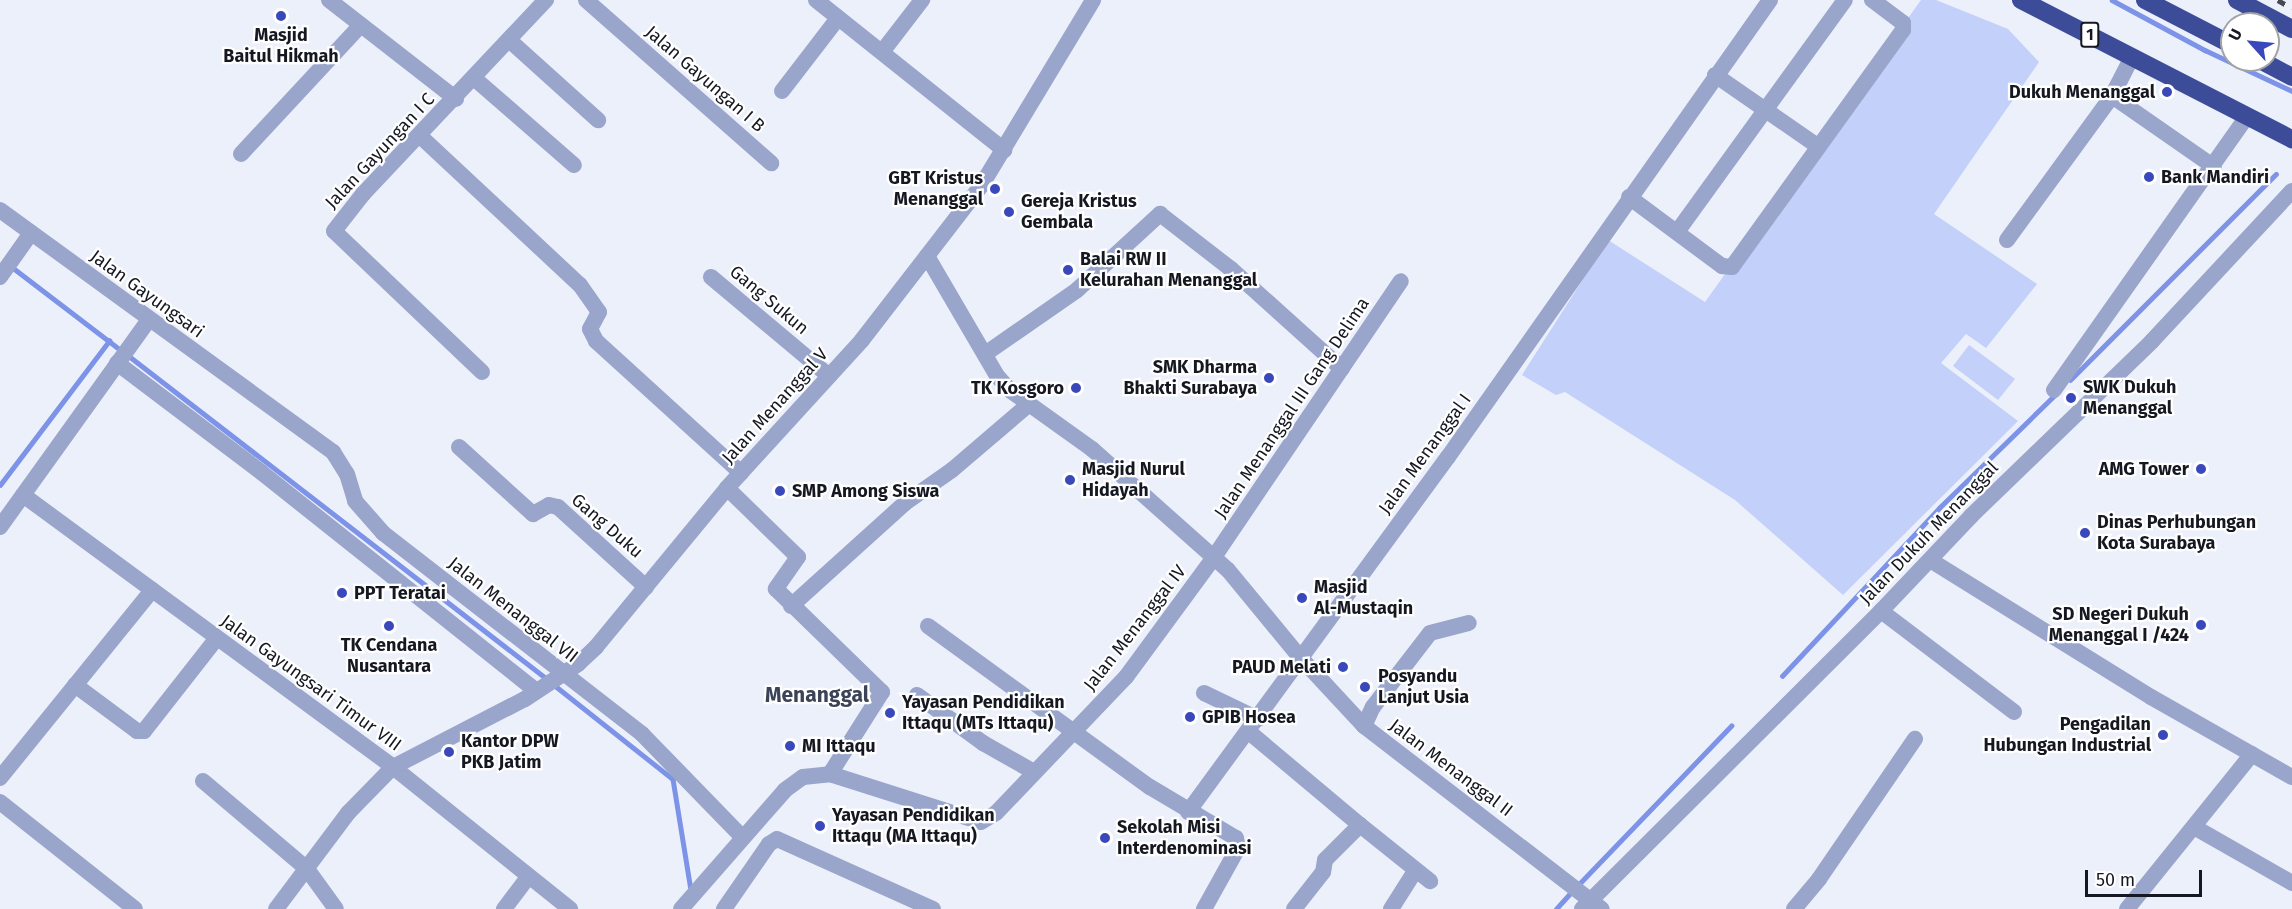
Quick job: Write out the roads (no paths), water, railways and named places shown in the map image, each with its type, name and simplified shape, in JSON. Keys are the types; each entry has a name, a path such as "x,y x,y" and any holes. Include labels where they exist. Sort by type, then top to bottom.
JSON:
{"highway":[{"name":"1","path":"2021,0 2292,139"},
{"path":"2145,0 2220,39"},
{"path":"2237,0 2292,29"}],"street":[{"path":"329,0 456,99"},
{"name":"Jalan Gayungan I C","path":"482,372 333,231 419,135 475,79 546,0"},
{"name":"Jalan Gayungan I B","path":"586,0 771,163"},
{"path":"816,0 1004,150"},
{"path":"882,52 922,0"},
{"name":"Jalan Menanggal V","path":"276,909 354,806 393,767 563,675 596,647 727,488 829,376 927,256 1004,150 1093,0"},
{"name":"Jalan Menanggal I","path":"1188,813 1253,726 1299,656 1448,457 1770,0"},
{"path":"1677,232 1845,0"},
{"path":"1629,197 1722,266 1732,267 1904,26 1872,0"},
{"path":"782,91 838,18"},
{"path":"242,154 361,25"},
{"path":"509,40 598,120"},
{"path":"2007,240 2112,96 2132,57"},
{"path":"1715,75 1819,147"},
{"path":"475,79 574,165"},
{"path":"2112,96 2214,167"},
{"path":"2054,390 2214,167 2247,116"},
{"path":"419,135 580,285 599,312 590,329 596,341 741,473"},
{"name":"Jalan Dukuh Menanggal","path":"1588,902 2152,341 2292,191"},
{"name":"Jalan Gayungsari","path":"0,210 273,408"},
{"path":"985,354 1077,290 1160,214 1169,218 1231,269 1342,369"},
{"path":"0,277 31,233"},
{"name":"Jalan Menanggal II","path":"927,256 997,376 1028,405 1092,449 1214,557 1299,656 1364,726 1562,876 1588,902"},
{"name":"Gang Sukun","path":"711,277 829,376"},
{"name":"Jalan Menanggal III Gang Delima","path":"1214,557 1401,281"},
{"path":"0,527 149,320"},
{"path":"119,360 541,688"},
{"path":"791,606 905,503 952,470 1028,405"},
{"name":"Jalan Menanggal VII","path":"273,408 333,452 347,474 359,507 383,533 650,742 742,837"},
{"name":"Gang Duku","path":"459,447 533,514 549,505 558,507 646,587"},
{"path":"681,909 742,837 803,777 830,774 882,692 791,606 776,585 798,557 727,488"},
{"name":"Jalan Gayungsari Timur VIII","path":"23,495 393,767 570,909"},
{"name":"Jalan Menanggal IV","path":"830,774 981,822 996,813 1126,677 1214,557"},
{"path":"1930,560 2151,697 2292,777"},
{"path":"0,778 152,590"},
{"path":"1881,612 2014,711"},
{"path":"1364,726 1373,707 1430,633 1469,623"},
{"path":"928,626 1073,733 1188,813 1236,838 1239,843 1204,909"},
{"path":"75,685 137,731 144,731 217,638"},
{"path":"1204,693 1253,726 1360,825 1430,881"},
{"path":"917,695 983,743 1034,772"},
{"path":"1794,909 1820,879 1915,739"},
{"path":"2127,909 2252,754"},
{"path":"203,781 307,869 336,909"},
{"path":"0,802 135,909"},
{"path":"1294,909 1323,872 1325,860 1360,825"},
{"path":"2194,827 2292,883"},
{"path":"724,909 775,840 933,909"},
{"path":"1391,909 1415,871"},
{"path":"504,909 530,876"}],"waterway":[{"path":"2112,0 2205,50 2292,91"},
{"path":"2070,380 2276,174"},
{"path":"12,267 122,351"},
{"path":"0,485 109,341"},
{"path":"129,356 547,679"},
{"path":"1782,676 1939,508 2056,394"},
{"path":"553,684 673,779 691,890"},
{"path":"1578,885 1731,726"},
{"path":"1556,909 1572,891"}],"railway":[{"path":"2278,0 2292,8"}],"place":[{"name":"Masjid Baitul Hikmah","path":"281,16"},
{"name":"Dukuh Menanggal","path":"2167,92"},
{"name":"Bank Mandiri","path":"2149,177"},
{"name":"GBT Kristus Menanggal","path":"995,189"},
{"name":"Gereja Kristus Gembala","path":"1009,212"},
{"name":"Balai RW II Kelurahan Menanggal","path":"1068,270"},
{"name":"SMK Dharma Bhakti Surabaya","path":"1269,378"},
{"name":"TK Kosgoro","path":"1076,388"},
{"name":"SWK Dukuh Menanggal","path":"2071,398"},
{"name":"AMG Tower","path":"2201,469"},
{"name":"Masjid Nurul Hidayah","path":"1070,480"},
{"name":"SMP Among Siswa","path":"780,491"},
{"name":"Dinas Perhubungan Kota Surabaya","path":"2085,533"},
{"name":"PPT Teratai","path":"342,593"},
{"name":"Masjid Al-Mustaqin","path":"1302,598"},
{"name":"SD Negeri Dukuh Menanggal I /424","path":"2201,625"},
{"name":"TK Cendana Nusantara","path":"389,626"},
{"name":"PAUD Melati","path":"1343,667"},
{"name":"Posyandu Lanjut Usia","path":"1365,687"},
{"name":"Yayasan Pendidikan Ittaqu (MTs Ittaqu)","path":"890,713"},
{"name":"GPIB Hosea","path":"1190,717"},
{"name":"Pengadilan Hubungan Industrial","path":"2163,735"},
{"name":"MI Ittaqu","path":"790,746"},
{"name":"Kantor DPW PKB Jatim","path":"449,752"},
{"name":"Yayasan Pendidikan Ittaqu (MA Ittaqu)","path":"820,826"},
{"name":"Sekolah Misi Interdenominasi","path":"1105,838"}],"district":[{"name":"Menanggal","path":"817,695"}]}
